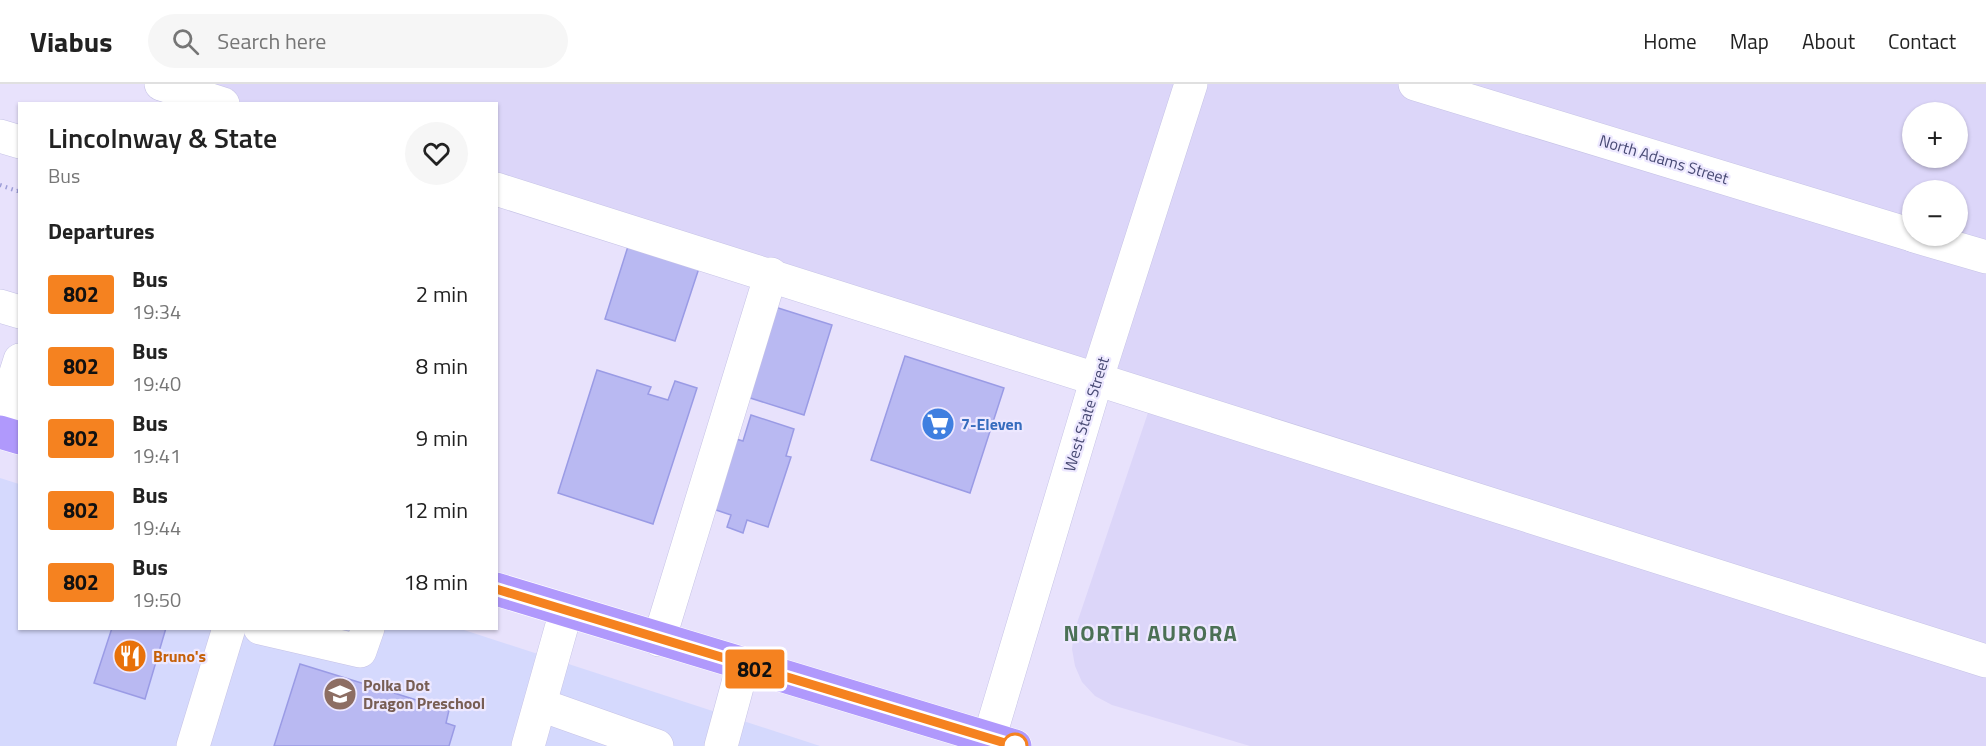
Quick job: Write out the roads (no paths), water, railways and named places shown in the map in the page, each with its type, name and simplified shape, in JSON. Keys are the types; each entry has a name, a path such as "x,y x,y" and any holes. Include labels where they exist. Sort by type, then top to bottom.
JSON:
{"main road":[{"path":"0,432 18,437"},
{"path":"498,591 997,744"}],"street":[{"path":"161,84 217,102"},
{"name":"West State Street","path":"997,744 1097,378 1191,84"},
{"name":"North Adams Street","path":"1416,84 1902,232"},
{"path":"0,136 18,141"},
{"path":"498,190 771,274 1144,395 1986,661"},
{"name":"North Adams Street","path":"1950,246 1986,257"},
{"path":"659,640 771,274"},
{"path":"0,306 18,311"},
{"path":"0,423 18,366"},
{"path":"528,746 566,610"},
{"path":"193,746 228,630"},
{"path":"269,630 360,651 367,630"},
{"path":"721,746 743,665"},
{"path":"541,705 657,746"}],"place":[{"name":"7-Eleven","path":"938,424"},
{"name":"Bruno's","path":"130,656"},
{"name":"Polka Dot Dragon Preschool","path":"340,694"}],"district":[{"name":"NORTH AURORA","path":"1151,633"}]}
